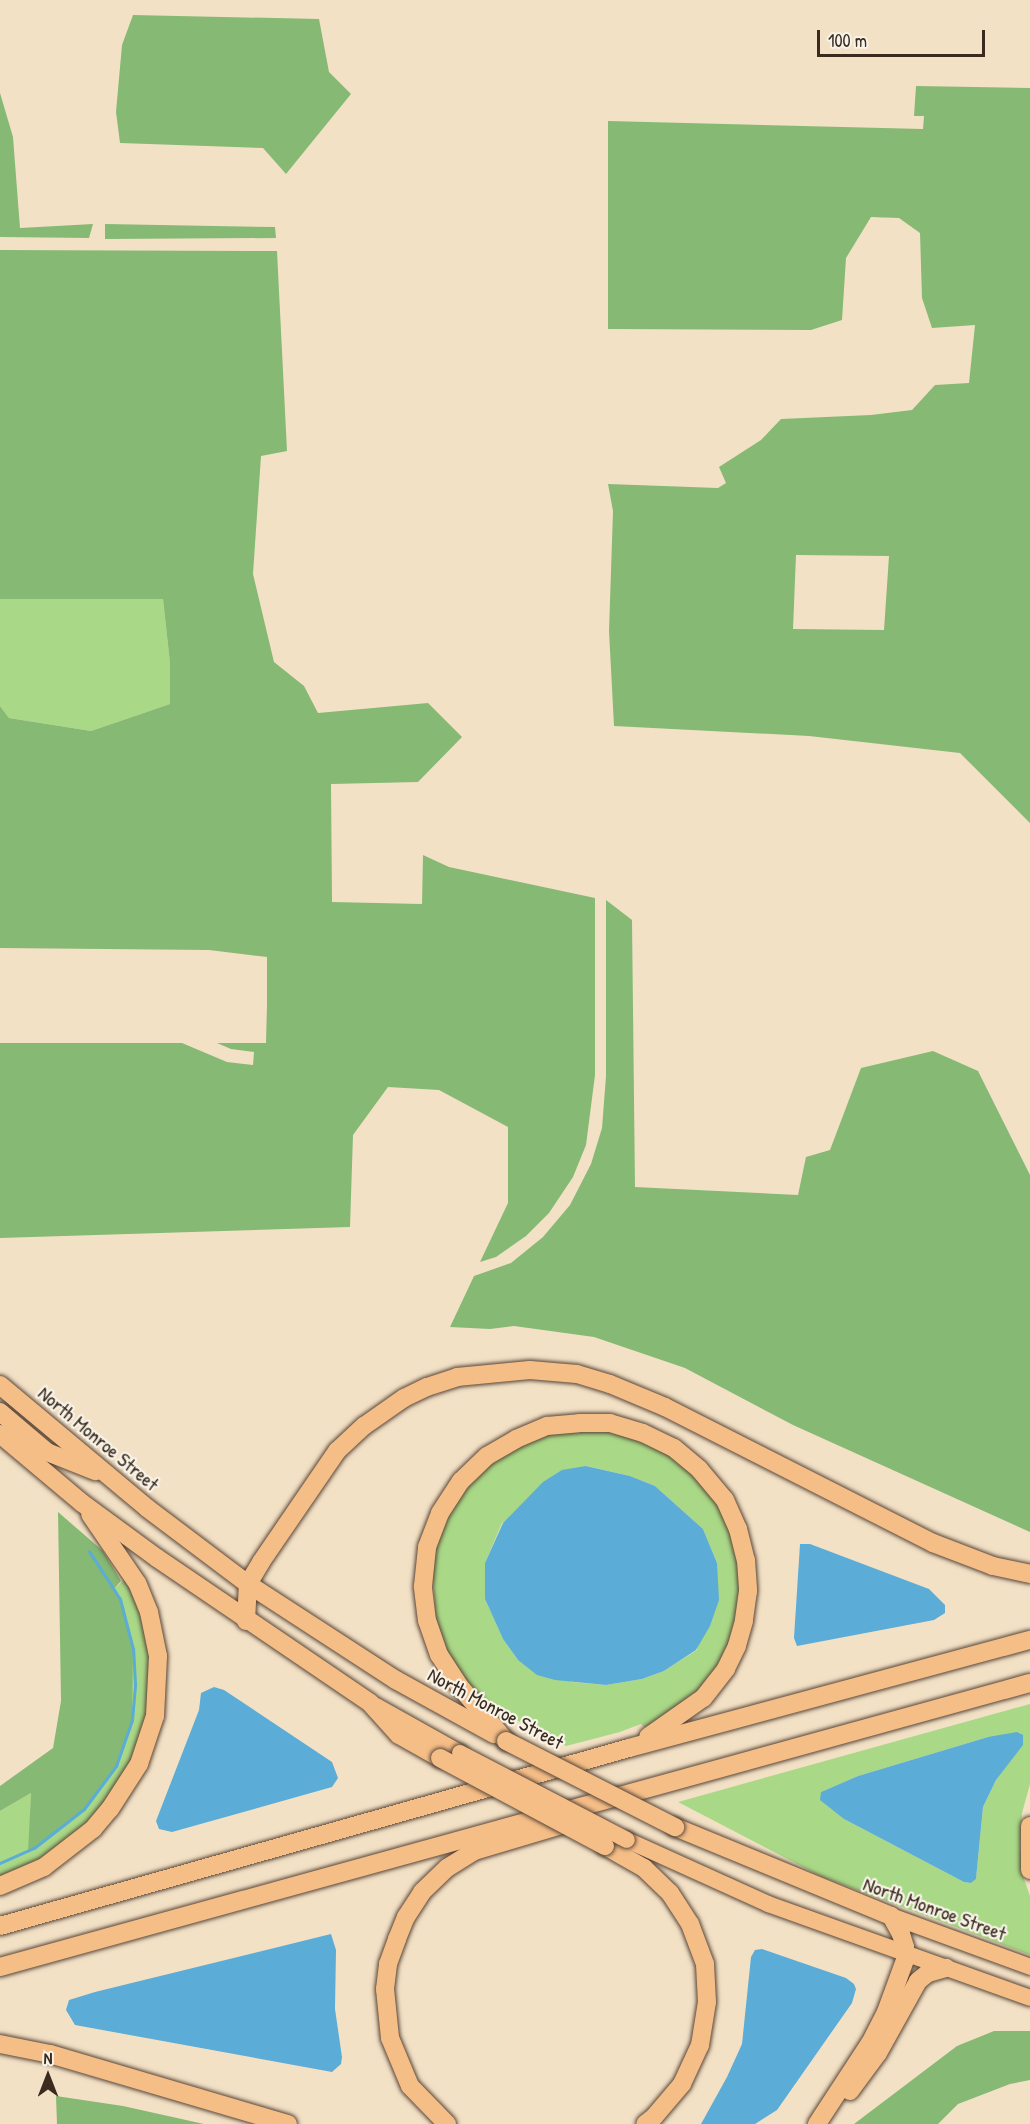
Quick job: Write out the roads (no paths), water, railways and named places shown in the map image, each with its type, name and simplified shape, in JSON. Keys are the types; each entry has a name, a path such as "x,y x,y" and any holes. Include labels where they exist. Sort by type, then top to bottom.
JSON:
{"highway":[{"path":"246,1621 248,1584 337,1451 364,1426 404,1398 427,1387 457,1377 530,1370 577,1374 610,1384 665,1407 933,1543 993,1566 1030,1574"},
{"name":"North Monroe Street","path":"0,1385 110,1478 248,1584 396,1680 506,1741 675,1827 891,1917"},
{"path":"0,1412 47,1452 110,1478"},
{"path":"506,1741 460,1688 439,1655 427,1621 423,1586 427,1547 440,1513 461,1481 487,1456 516,1439 547,1426 610,1423 643,1433 674,1448 699,1469 725,1500 738,1528 746,1560 748,1591 744,1621 737,1646 726,1669 703,1698 669,1724 629,1748"},
{"path":"0,1434 82,1503 246,1621 370,1703 399,1735 639,1865 670,1893 690,1924 705,1964 707,2002 700,2045 682,2084 654,2117 645,2124"},
{"path":"0,1886 44,1868 93,1829 110,1809 139,1764 155,1716 158,1656 145,1600 137,1583 82,1503"},
{"path":"0,1926 629,1748 1030,1641"},
{"path":"0,1967 1030,1683"},
{"path":"447,2124 410,2086 390,2038 386,2013 385,1989 388,1964 406,1917 422,1892 447,1868 474,1851 655,1798 683,1779"},
{"path":"1030,1826 1030,1870"},
{"path":"817,2124 881,2022 894,1992 905,1954 903,1938 891,1917"},
{"path":"817,2124 845,2097 867,2070 918,1981 928,1974 946,1968"},
{"path":"0,2044 50,2054 288,2124"}],"main road":[{"path":"370,1703 627,1840 768,1904 1030,1998"},
{"name":"North Monroe Street","path":"891,1917 1030,1967"}],"water":[{"path":"586,1466 630,1476 655,1486 703,1529 717,1563 719,1600 710,1626 696,1650 664,1671 642,1679 606,1685 555,1680 537,1675 518,1660 503,1639 485,1599 485,1563 503,1523 543,1482 562,1470"},
{"path":"800,1544 810,1544 929,1589 945,1605 945,1613 934,1620 797,1646 794,1638"},
{"path":"214,1687 224,1690 332,1762 338,1778 332,1787 172,1832 159,1829 156,1821 199,1710 201,1693"},
{"path":"1017,1732 1023,1735 1023,1745 996,1780 983,1807 976,1879 971,1883 964,1882 844,1819 820,1800 821,1792 858,1776 988,1737"},
{"path":"331,1934 336,1950 335,2009 342,2057 341,2064 332,2072 75,2025 66,2010 69,2000 95,1992"},
{"path":"762,1949 846,1978 854,1984 856,1989 852,2003 777,2110 755,2124 701,2124 742,2044 751,1957 755,1950"}],"waterway":[{"path":"0,1863 34,1848 84,1809 116,1766 132,1720 135,1684 133,1649 120,1599 89,1551"}]}
